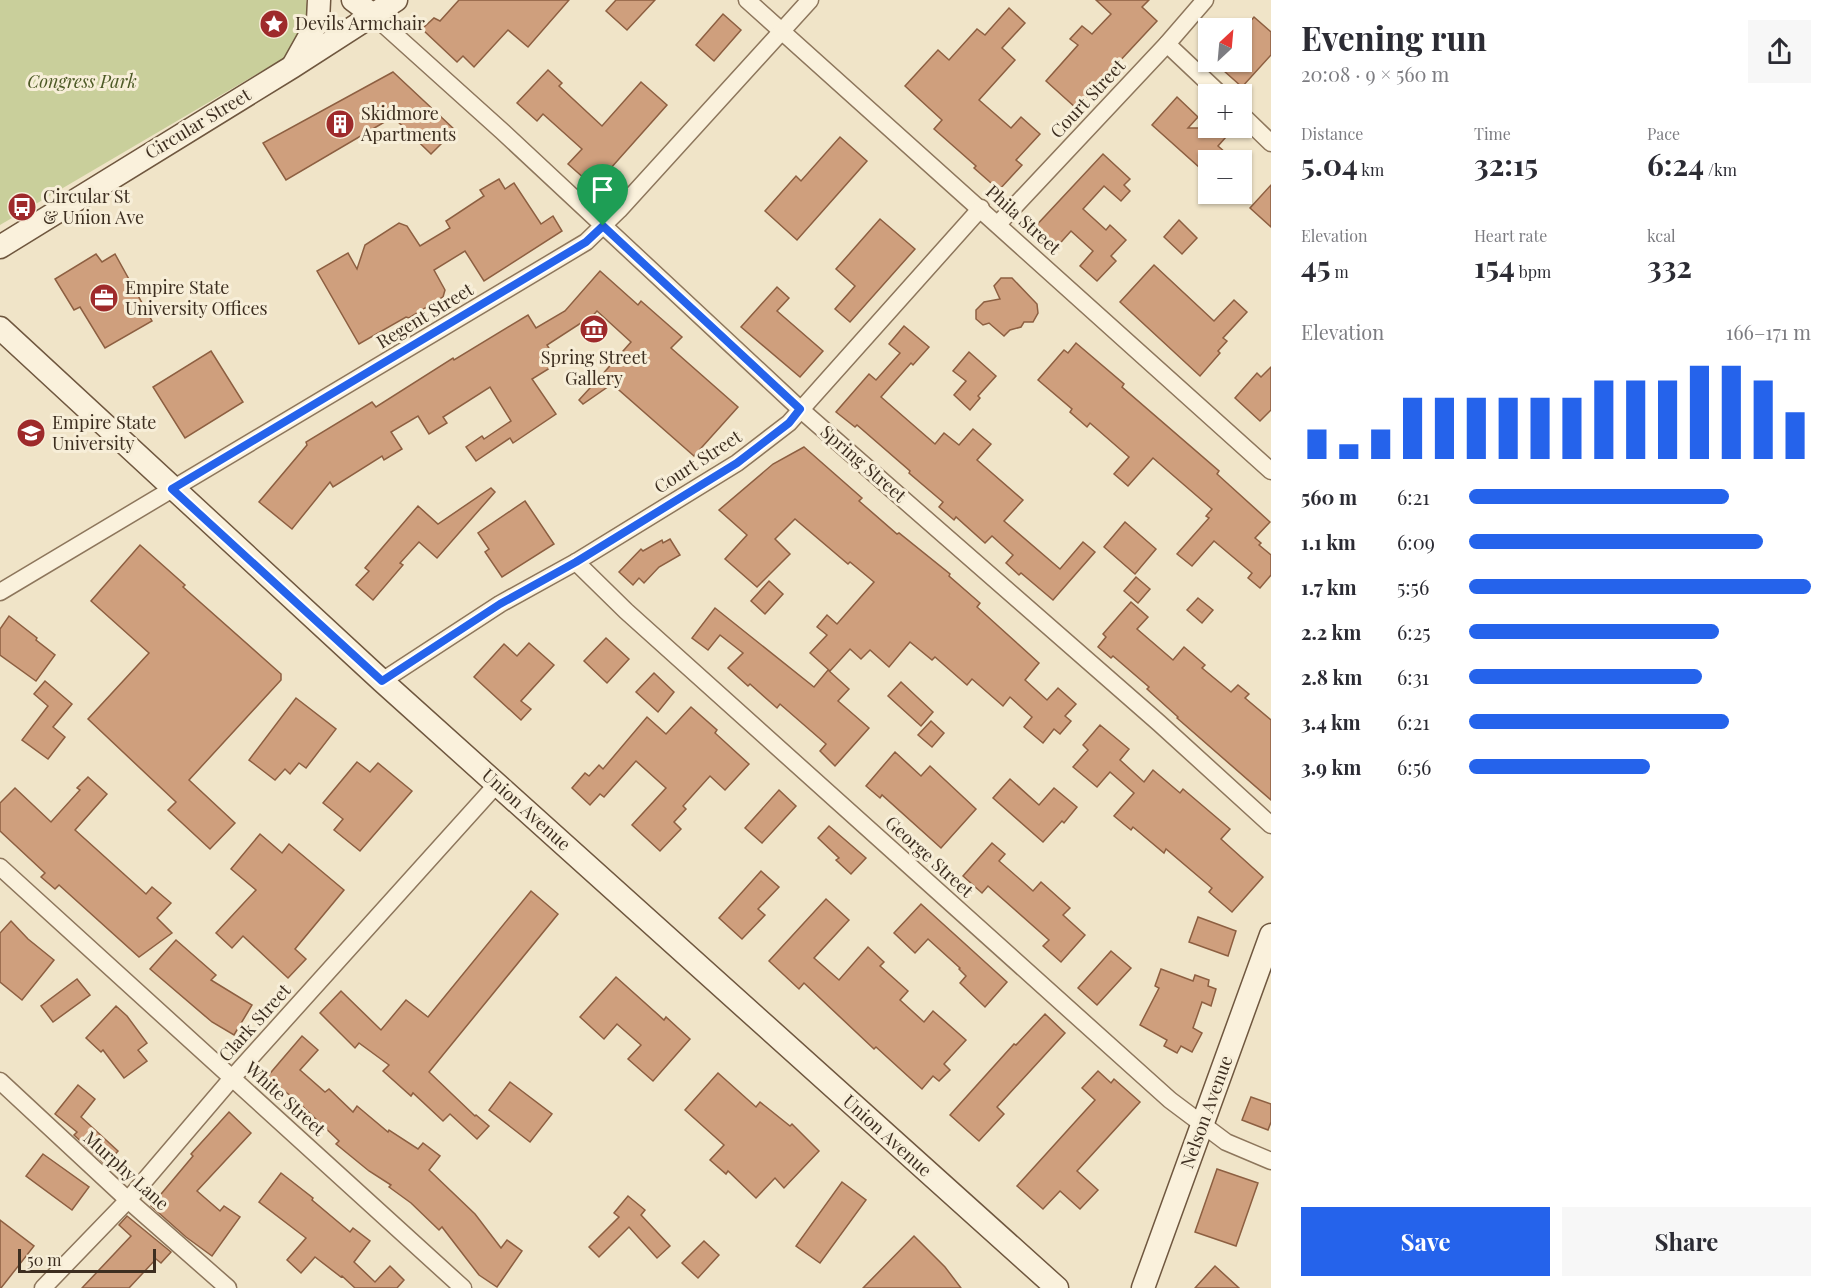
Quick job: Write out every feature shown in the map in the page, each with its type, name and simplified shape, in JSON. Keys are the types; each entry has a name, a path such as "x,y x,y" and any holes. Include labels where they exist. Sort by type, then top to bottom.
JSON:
{"main road":[{"path":"292,67 318,21 319,0"},
{"name":"Spring Street","path":"353,0 373,15"},
{"name":"Circular Street","path":"0,248 396,0"},
{"name":"Union Avenue","path":"0,328 382,681 1057,1288"},
{"name":"Nelson Avenue","path":"1143,1288 1271,935"}],"street":[{"name":"Phila Street","path":"747,0 1271,471"},
{"name":"Regent Street","path":"0,592 586,242 810,0"},
{"name":"Court Street","path":"998,224 1167,44 1205,0"},
{"name":"Spring Street","path":"373,15 503,132 800,409 1159,723 1271,825"},
{"path":"1167,44 1209,84"},
{"path":"1252,125 1271,143"},
{"name":"Court Street","path":"382,681 500,604 576,562 737,463 789,423 981,208"},
{"name":"George Street","path":"576,562 661,643 1170,1100 1226,1142 1271,1161"},
{"name":"Clark Street","path":"43,1288 128,1200 232,1077 497,783"},
{"name":"White Street","path":"4,878 232,1077 451,1284"},
{"name":"Murphy Lane","path":"0,1081 128,1200 228,1288"}],"green space":[{"name":"Congress Park","path":"0,0 306,0 310,22 291,54 0,225"}],"building":[{"path":"459,0 569,0 528,47 508,30 474,67 463,56 457,62 422,29 434,18 440,21"},
{"path":"616,0 655,0 627,30 606,11"},
{"path":"1096,0 1149,0 1142,7 1157,21 1076,108 1046,81 1078,45 1070,39 1082,26 1092,34 1111,14"},
{"path":"1009,8 1025,23 1002,48 1015,60 979,100 1011,128 1021,117 1040,134 1016,160 1022,165 999,190 934,129 942,120 905,86 938,50 949,60 977,29 985,35"},
{"path":"723,14 741,30 714,61 696,45"},
{"path":"1254,17 1271,32 1271,55 1245,84 1239,84 1225,72 1252,72 1252,19"},
{"path":"548,70 562,83 559,86 602,126 641,82 667,105 594,187 568,164 582,149 543,114 537,121 517,103"},
{"name":"Skidmore Apartments","path":"393,72 455,130 431,154 393,117 286,180 263,143"},
{"path":"1177,97 1198,117 1188,128 1198,128 1198,138 1225,138 1218,146 1223,150 1198,150 1198,166 1152,125"},
{"path":"840,137 867,161 797,240 765,211 796,176 801,181"},
{"path":"1103,154 1130,179 1124,185 1130,191 1121,201 1104,186 1083,209 1106,230 1110,225 1126,240 1111,256 1116,261 1097,281 1080,266 1093,251 1071,231 1054,250 1032,230"},
{"path":"499,179 505,189 514,183 541,224 553,216 562,231 484,281 465,251 434,270 445,290 443,297 359,344 317,271 348,253 357,269 365,245 399,223 407,226 420,246 450,228 446,221 484,196 480,190"},
{"path":"1271,185 1271,227 1250,208"},
{"path":"880,219 915,249 850,322 835,309 855,286 836,269"},
{"path":"1179,220 1197,238 1182,254 1164,237"},
{"path":"96,254 102,262 115,254 152,321 105,348 80,307 74,310 55,279"},
{"path":"1154,265 1214,321 1234,300 1247,312 1223,338 1227,341 1218,351 1220,353 1200,376 1120,302"},
{"path":"600,271 638,305 641,301 682,337 671,348 738,407 694,456 612,384 583,404 579,400 590,388 583,378 595,370 600,377 631,342 597,311 586,323 584,321 547,345 558,363 532,379 556,414 513,443 510,438 476,461 466,447 482,436 484,439 511,421 490,387 443,417 447,423 429,434 418,416 391,432 402,449 384,460 382,456 333,487 330,482 292,529 259,502 307,445 306,442 372,402 376,407 453,358 454,360 528,315 536,328 565,311"},
{"path":"1001,278 1012,278 1037,304 1038,313 1033,322 1024,322 1021,327 1010,330 1004,336 989,323 983,325 976,319 976,310 984,302 1000,299 994,286"},
{"path":"777,287 789,298 777,311 823,351 800,377 741,327"},
{"path":"904,326 929,347 913,365 911,363 881,397 935,444 944,433 959,445 973,429 991,444 977,460 1023,500 1004,521 1060,569 1083,542 1095,552 1053,600 1006,563 1013,555 992,536 985,543 956,517 954,520 939,507 943,502 909,473 910,471 857,425 855,427 836,412 869,374 876,380 900,353 889,344"},
{"path":"1076,343 1124,384 1122,387 1219,471 1217,474 1270,522 1255,538 1261,543 1259,545 1271,555 1271,575 1260,588 1248,578 1252,573 1214,541 1192,566 1177,554 1209,518 1206,516 1212,509 1153,458 1128,486 1114,474 1129,457 1090,423 1087,427 1070,412 1072,409 1038,380 1064,350 1068,353"},
{"path":"211,351 243,402 185,438 153,387"},
{"path":"969,352 996,376 978,396 980,398 970,410 954,395 966,381 953,371"},
{"path":"1271,367 1271,410 1260,421 1235,398 1257,373 1261,377"},
{"path":"804,447 862,498 859,501 897,534 899,533 950,574 949,576 980,603 977,607 1039,663 1025,680 1047,700 1058,688 1076,704 1065,716 1071,721 1060,734 1054,729 1043,743 1024,727 1032,717 1010,697 1003,706 972,679 967,685 935,657 932,660 910,642 889,667 870,650 861,659 850,649 830,671 810,653 827,635 817,627 827,615 837,624 874,582 850,562 848,564 795,519 775,539 790,554 757,587 725,559 747,535 719,510 773,464"},
{"path":"491,488 495,492 437,558 419,542 400,563 403,565 373,600 356,585 369,571 365,568 418,506 438,524"},
{"path":"525,501 554,544 502,577 485,552 489,549 478,533"},
{"path":"1125,522 1156,549 1135,574 1104,547"},
{"path":"670,539 680,555 659,567 644,583 639,578 633,585 619,572 641,549 643,551 662,540 663,543"},
{"path":"140,545 185,585 183,587 281,674 281,680 189,780 235,823 210,849 168,810 176,802 88,719 149,653 91,601"},
{"path":"1136,577 1150,589 1138,603 1124,591"},
{"path":"769,581 783,594 765,614 751,601"},
{"path":"1198,598 1213,610 1202,623 1187,610"},
{"path":"1131,602 1148,617 1137,629 1173,660 1184,647 1205,665 1202,668 1231,692 1238,685 1249,694 1245,698 1271,720 1271,800 1177,718 1147,689 1149,687 1113,656 1111,658 1098,647 1106,637 1103,634"},
{"path":"715,608 814,687 828,670 849,689 838,701 869,728 835,766 820,751 826,744 780,704 777,708 728,668 743,653 720,635 708,650 692,638"},
{"path":"9,616 55,655 36,681 0,655 0,629"},
{"path":"606,638 629,659 607,683 584,661"},
{"path":"529,643 554,665 521,701 531,709 521,720 474,677 504,644 517,656"},
{"path":"654,673 674,692 658,712 636,692"},
{"path":"45,681 72,704 53,727 65,737 48,759 22,740 48,706 34,694"},
{"path":"901,682 933,712 921,726 888,696"},
{"path":"296,698 336,729 306,768 299,763 290,774 285,769 275,780 249,760"},
{"path":"691,707 717,730 715,733 749,764 725,790 710,776 683,806 686,809 674,822 681,829 660,851 632,825 666,788 636,761 604,797 600,794 590,805 572,788 585,773 589,776 599,765 603,769 647,717 666,734"},
{"path":"931,721 944,733 932,747 918,735"},
{"path":"1100,725 1129,749 1120,760 1144,782 1153,770 1180,793 1183,789 1230,829 1221,839 1263,877 1232,912 1209,892 1212,888 1166,849 1164,853 1133,827 1131,830 1114,816 1134,793 1110,772 1097,787 1073,767 1088,750 1083,745"},
{"path":"895,752 921,776 930,766 976,809 941,848 882,795 880,798 866,786"},
{"path":"357,762 370,772 378,763 412,791 360,851 334,830 343,819 323,803"},
{"path":"88,777 107,794 75,830 146,894 152,887 171,903 157,918 172,933 139,957 59,885 55,889 41,877 45,873 0,831 0,803 15,788 51,822 80,790 77,788"},
{"path":"1010,779 1039,805 1054,788 1077,807 1064,823 1062,821 1043,842 993,798"},
{"path":"779,790 796,806 762,843 745,828"},
{"path":"829,826 866,858 851,874 836,860 839,858 818,838"},
{"path":"260,834 282,853 289,844 344,890 295,949 306,959 288,978 243,936 232,948 216,933 256,890 231,869"},
{"path":"992,843 1005,854 999,861 1033,891 1041,882 1070,908 1063,915 1085,935 1061,962 1043,946 1049,940 988,886 982,893 963,876"},
{"path":"761,871 779,887 758,909 765,915 742,939 719,918"},
{"path":"531,891 558,914 429,1072 475,1116 489,1126 477,1139 450,1114 443,1121 413,1093 411,1096 383,1071 389,1065 359,1043 355,1048 320,1013 341,991 381,1030 406,1000 428,1017"},
{"path":"826,899 849,920 814,958 839,980 868,947 884,962 880,966 908,991 900,1000 924,1022 933,1011 966,1040 944,1064 950,1070 939,1081 933,1076 922,1089 876,1047 874,1049 804,983 799,989 769,961"},
{"path":"921,904 1007,982 985,1007 960,983 966,976 960,968 928,939 915,953 894,933"},
{"path":"1198,917 1236,931 1228,956 1189,942"},
{"path":"11,921 28,939 54,960 22,1000 0,982 0,933"},
{"path":"176,940 216,975 211,980 252,1005 234,1035 212,1022 150,969"},
{"path":"1111,951 1131,968 1097,1005 1078,988"},
{"path":"1161,969 1193,981 1195,975 1209,980 1208,986 1216,989 1211,1006 1202,1002 1193,1028 1202,1033 1192,1052 1181,1046 1177,1053 1164,1046 1167,1040 1140,1025 1159,988 1155,986"},
{"path":"616,977 664,1020 666,1017 690,1039 653,1081 628,1059 641,1045 617,1024 604,1039 580,1017"},
{"path":"77,979 90,995 53,1022 41,1006"},
{"path":"116,1006 127,1016 147,1043 138,1050 147,1061 124,1078 103,1050 101,1052 86,1038"},
{"path":"1045,1014 1065,1033 997,1107 1004,1114 979,1141 950,1115 1014,1044 1016,1045"},
{"path":"302,1036 318,1050 300,1070 325,1092 329,1089 353,1112 357,1106 388,1132 389,1130 418,1149 423,1143 440,1156 429,1170 475,1214 501,1248 507,1240 522,1251 497,1287 479,1275 442,1227 439,1230 411,1203 389,1187 391,1185 369,1171 336,1144 339,1141 297,1101 267,1077"},
{"path":"1098,1071 1111,1083 1114,1079 1140,1102 1077,1171 1098,1190 1080,1209 1060,1191 1043,1209 1017,1186 1095,1100 1082,1088"},
{"path":"718,1073 756,1107 760,1102 790,1126 792,1124 819,1151 784,1188 775,1178 756,1198 728,1171 726,1174 710,1160 724,1145 685,1110"},
{"path":"510,1082 552,1114 530,1142 489,1110"},
{"path":"78,1085 95,1099 81,1117 118,1151 106,1165 74,1135 77,1132 55,1114"},
{"path":"1251,1097 1271,1104 1271,1122 1268,1130 1242,1120"},
{"path":"229,1112 251,1133 197,1191 220,1211 224,1206 240,1217 212,1256 151,1206 193,1156 191,1154"},
{"path":"43,1154 89,1187 72,1210 26,1176"},
{"path":"1217,1169 1258,1183 1236,1246 1195,1232"},
{"path":"281,1173 350,1232 353,1228 370,1241 354,1262 375,1282 390,1266 404,1280 397,1288 355,1288 315,1257 301,1273 287,1260 306,1238 259,1202"},
{"path":"842,1182 866,1200 820,1263 796,1246"},
{"path":"628,1196 645,1210 641,1215 670,1246 657,1258 629,1227 599,1257 589,1247 619,1217 614,1213"},
{"path":"127,1216 171,1252 161,1263 156,1259 129,1288 82,1288 131,1236 119,1225"},
{"path":"0,1220 34,1246 1,1288 0,1288"},
{"path":"914,1236 945,1267 961,1288 863,1288"},
{"path":"704,1241 719,1255 698,1278 682,1263"},
{"path":"1215,1266 1239,1288 1195,1288"}],"place":[{"name":"Devils Armchair","path":"274,24"},
{"name":"Skidmore Apartments","path":"340,124"},
{"name":"Circular St & Union Ave","path":"22,207"},
{"name":"Empire State University Offices","path":"104,298"},
{"name":"Spring Street Gallery","path":"594,329"},
{"name":"Empire State University","path":"31,433"}],"route":[{"path":"603,226 800,409 789,423 737,463 576,562 500,604 382,681 172,489 475,310 586,242 603,226"}]}
